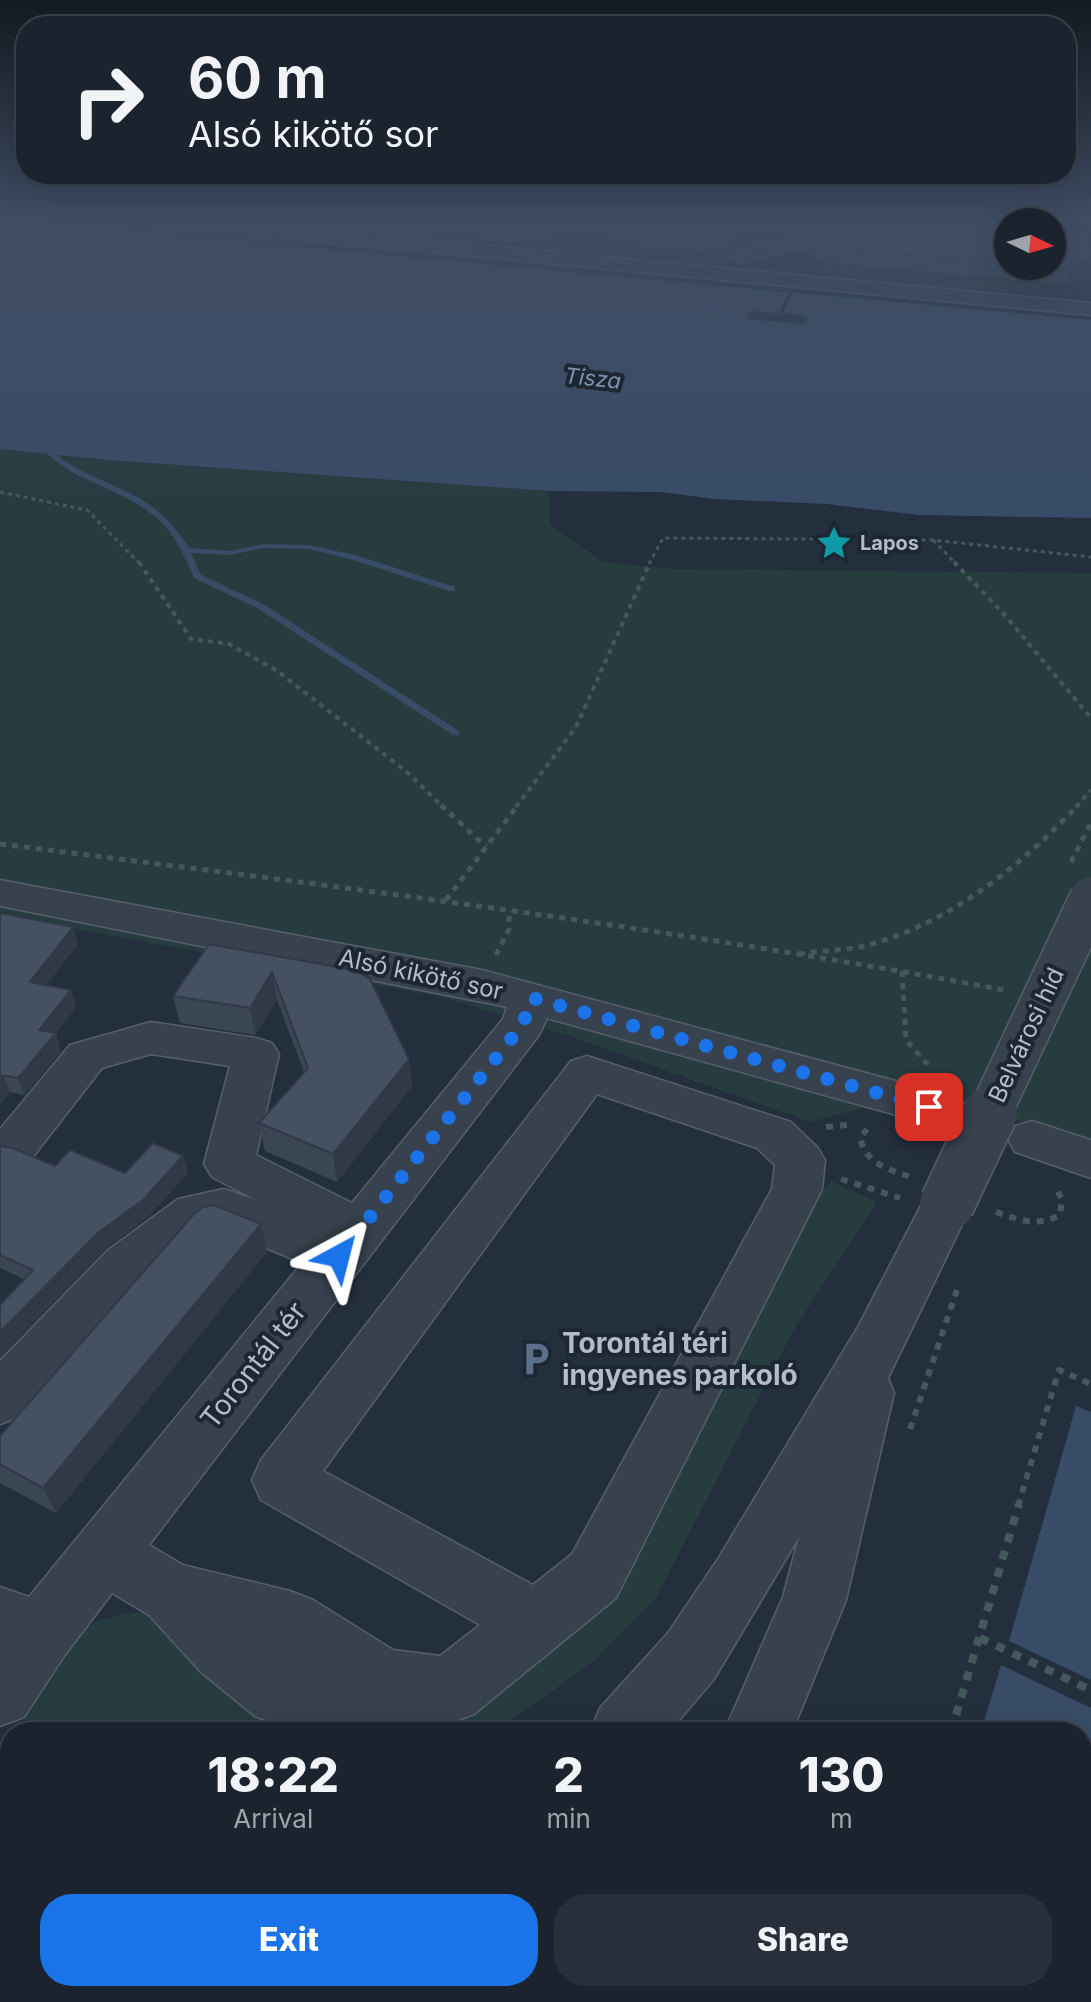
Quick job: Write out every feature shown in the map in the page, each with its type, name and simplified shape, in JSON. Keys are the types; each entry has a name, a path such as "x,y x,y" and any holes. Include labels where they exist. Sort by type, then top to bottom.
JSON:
{"street":[{"name":"Alsó kikötő sor","path":"0,893 377,963 532,998 925,1105"},
{"name":"Belvárosi híd","path":"625,1722 691,1656 732,1594 878,1344 938,1198 1091,898"},
{"name":"Torontál tér","path":"0,1693 20,1626 104,1553 523,1024 532,998"},
{"path":"15,1145 86,1056 151,1038 256,1054 229,1164 349,1243"},
{"path":"104,1553 171,1593 224,1649 279,1692 340,1712 386,1713 450,1690 537,1622 594,1576 797,1189 800,1160 774,1135 587,1073 282,1480 537,1622"},
{"path":"1032,1139 1091,1159"},
{"path":"0,1399 126,1266 196,1213 224,1209 349,1243"},
{"name":"Belvárosi híd","path":"762,1722 814,1600 878,1344"}],"path":[{"path":"730,313 748,315"},
{"path":"0,492 87,510 134,555 191,639 229,644 276,670 407,772 486,847"},
{"path":"446,900 576,727 636,588 663,538 933,540 1091,557"},
{"path":"933,540 1003,613 1091,718"},
{"path":"790,955 871,944 939,917 1003,874 1091,790"},
{"path":"0,844 446,900 902,971 1018,993"},
{"path":"509,910 509,929"},
{"path":"902,971 906,1040 928,1065 925,1105"},
{"path":"817,1127 878,1124"},
{"path":"860,1138 861,1151 875,1165 938,1198"},
{"path":"832,1176 938,1198 1035,1223 1050,1221 1060,1215 1062,1199"},
{"path":"954,1722 1059,1370 1091,1384"},
{"path":"979,1638 1091,1690"}],"green space":[{"path":"0,449 108,460 549,491 550,525 603,562 674,569 1091,573 1091,1145 926,1091 810,1122 564,1034 442,997 0,915"},
{"path":"831,1181 877,1202 793,1331 656,1598 594,1661 512,1720 429,1722 624,1579 819,1195"},
{"path":"150,1611 326,1722 24,1722 44,1681 78,1634 103,1620"}],"water":[{"name":"Tisza","path":"0,313 1019,313 1091,320 1091,518 920,515 827,504 715,499 661,492 549,491 108,460 0,449"},
{"path":"1076,1406 1091,1412 1091,1680 1009,1641"},
{"path":"1001,1665 1091,1708 1091,1722 984,1722"}],"pier":[{"path":"749,313 808,316 804,324 746,319"}],"building":[{"path":"0,913 73,927 30,982 71,990 39,1030 56,1033 18,1078 3,1075 0,1079"},
{"path":"209,944 354,970 370,979 409,1059 333,1154 259,1123 308,1068 272,972 250,1008 173,996"},
{"path":"153,1143 183,1156 143,1200 99,1232 0,1332 0,1305 33,1270 0,1255 0,1146 13,1148 55,1166 70,1150 125,1173"},
{"path":"214,1205 261,1224 43,1488 0,1464 0,1436 194,1214 203,1207"}],"waterway":[{"path":"41,443 65,465 129,496 155,513 176,534 197,576 260,606 456,733"},
{"path":"189,550 230,553 263,546 309,547 352,557 452,589"}],"place":[{"name":"Lapos","path":"834,543"},
{"name":"Torontál téri ingyenes parkoló","path":"536,1359"}],"route":[{"path":"339,1256 523,1024 532,998 929,1107"}]}
